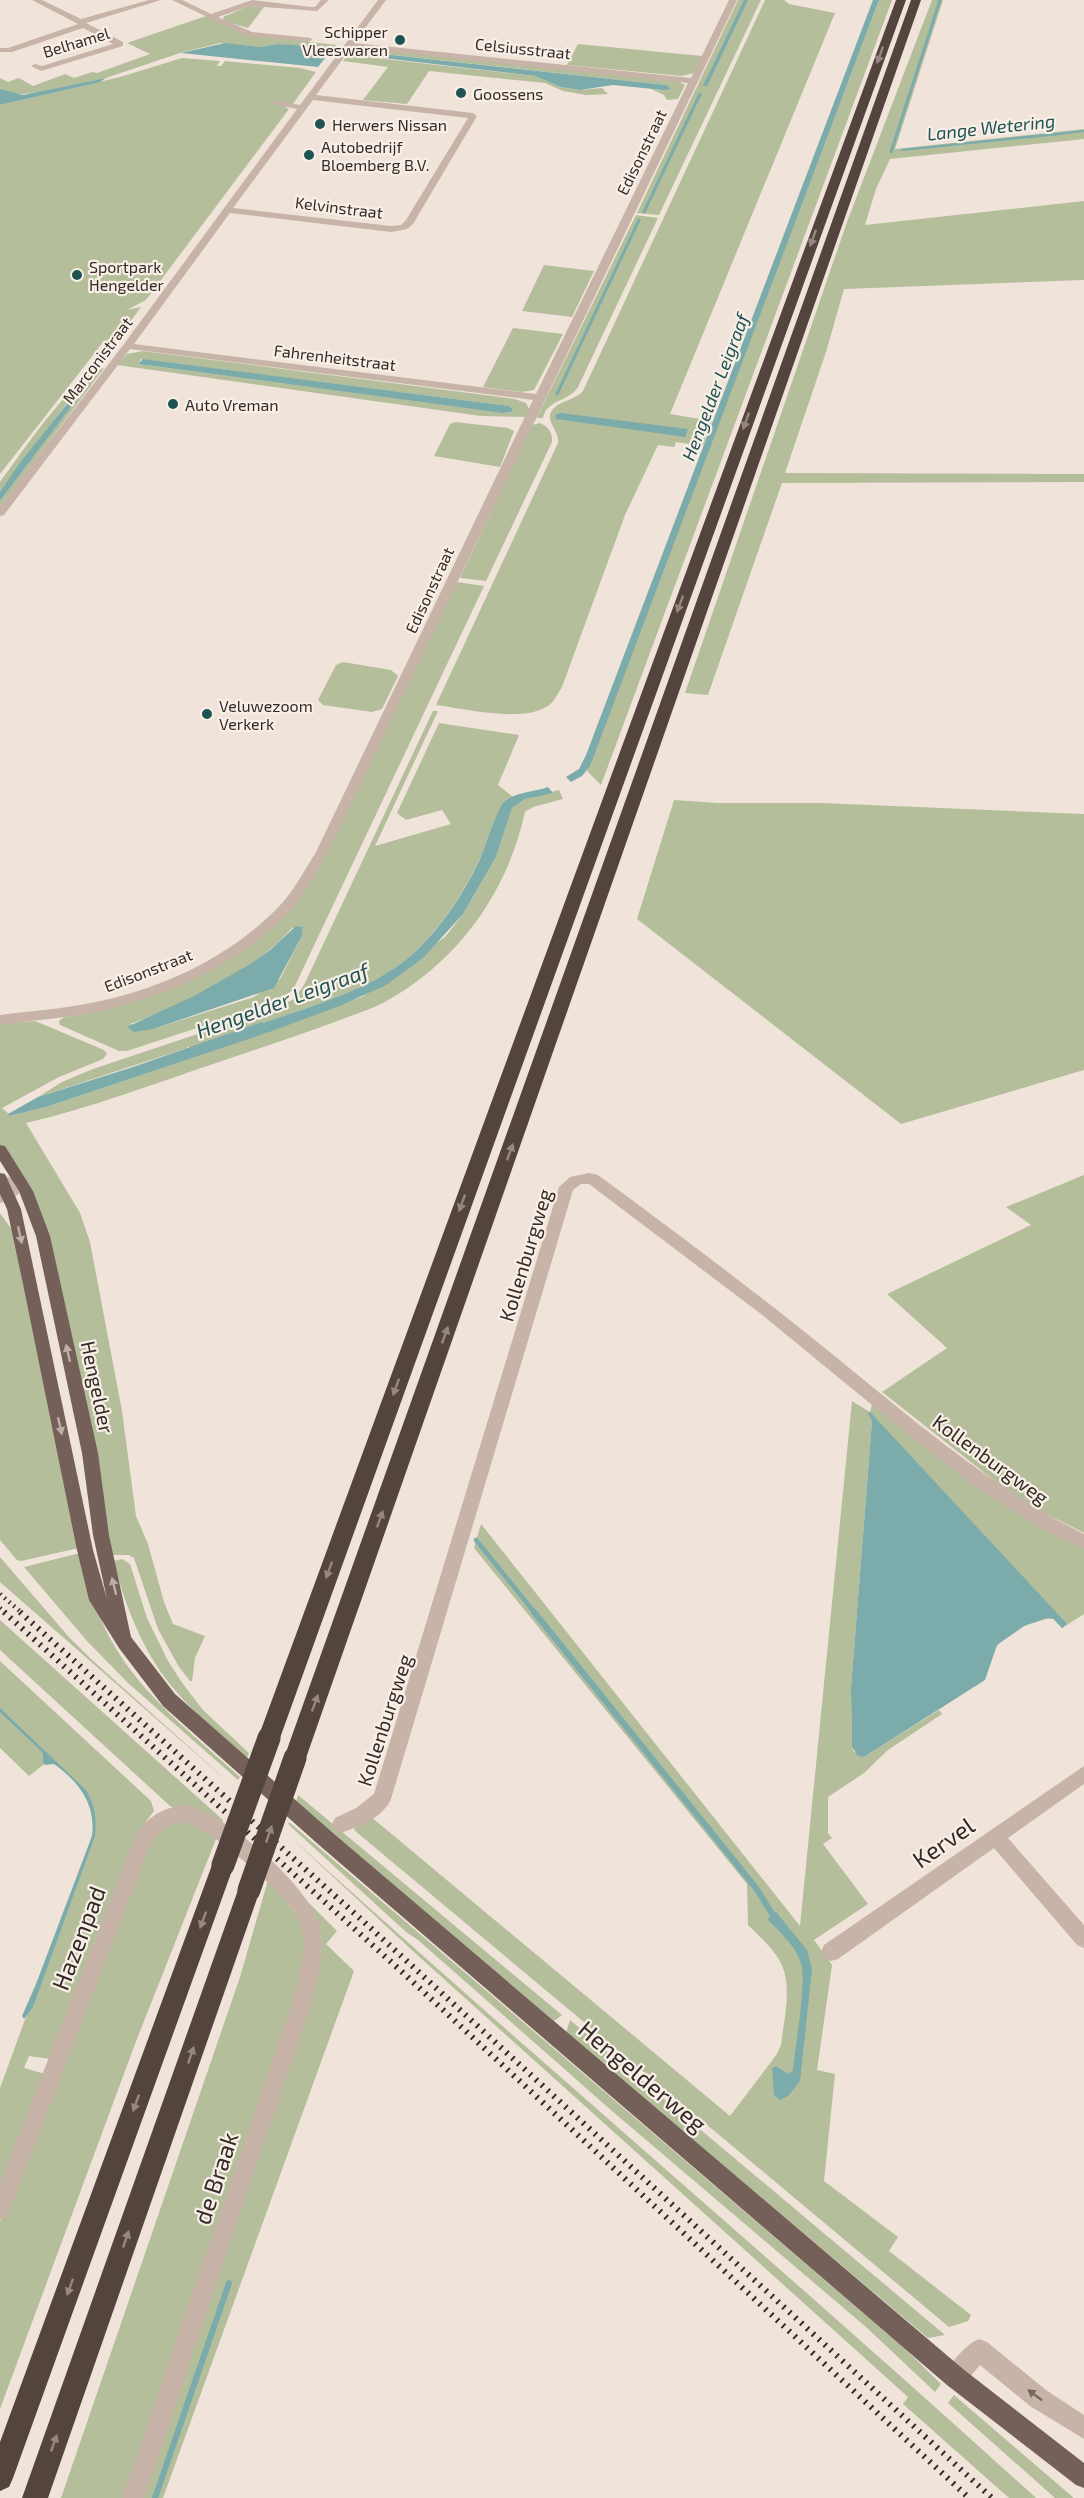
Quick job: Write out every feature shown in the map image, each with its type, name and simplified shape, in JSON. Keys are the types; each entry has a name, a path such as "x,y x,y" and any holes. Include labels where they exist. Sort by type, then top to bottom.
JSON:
{"highway":[{"path":"0,2478 269,1738 905,9 916,0"},
{"path":"34,2498 715,573 905,9 921,0"}],"main road":[{"name":"Hengelder","path":"0,1150 23,1183 33,1203 43,1236 90,1453 101,1535 121,1617 124,1643"},
{"path":"2,1186 31,1284 87,1560 98,1600 124,1643"},
{"name":"Hengelderweg","path":"124,1643 169,1700 298,1814 955,2377 1084,2477"}],"street":[{"path":"36,0 82,23"},
{"path":"0,50 9,50 82,23 157,0"},
{"path":"176,0 250,33 308,40"},
{"path":"211,17 260,0"},
{"path":"250,4 317,9 325,0"},
{"name":"Marconistraat","path":"0,513 127,346 382,0"},
{"name":"Edisonstraat","path":"0,1020 105,1005 154,990 195,972 237,947 263,929 286,906 322,852 733,0"},
{"name":"Belhamel","path":"34,66 41,69 120,44 82,23"},
{"name":"Celsiusstraat","path":"349,45 694,81"},
{"name":"Kelvinstraat","path":"228,210 391,228 404,227 410,222 473,116 310,98"},
{"path":"277,102 302,108"},
{"name":"Fahrenheitstraat","path":"127,346 540,398"},
{"name":"Kollenburgweg","path":"341,1824 360,1817 382,1799 566,1188 574,1180 593,1179 750,1295 968,1473 1035,1518 1084,1542"},
{"path":"2,1186 23,1183"},
{"name":"Kervel","path":"831,1952 1084,1774"},
{"name":"Hazenpad","path":"0,2209 143,1840 154,1825 168,1816 181,1814 202,1818 219,1828 276,1879"},
{"path":"995,1836 1084,1939"},
{"name":"de Braak","path":"133,2498 224,2235 308,1976 312,1941 309,1922 302,1907 276,1879"},
{"path":"955,2377 979,2350 1038,2398 1084,2428"}],"green space":[{"path":"738,0 761,0 659,215 637,213"},
{"path":"765,0 784,0 789,4 835,13 670,414 712,421 703,446 676,442 674,447 658,445 625,515 562,687 548,706 524,714 509,714 478,712 436,705 558,443 550,417 551,412 557,405 583,391"},
{"path":"879,0 892,0 601,785 587,771"},
{"path":"932,0 943,0 895,149 1084,129 1084,139 890,159 876,189 865,225 1084,201 1084,280 844,289 826,352 785,473 1084,474 1084,482 782,483 708,695 685,693 847,222"},
{"path":"249,6 264,7 248,28 224,21 223,17"},
{"path":"206,16 247,35 337,45 325,49 278,44 260,47 220,43 180,53 106,78 16,95 0,89 0,78 8,82 19,78 33,86 65,74 74,78 92,72 97,73 150,54 127,43"},
{"path":"578,44 702,56 694,73 682,76 567,65"},
{"path":"365,48 677,81 685,85 678,99 667,100 664,95 651,89 663,90 666,85 366,52 358,56 535,76 561,87 580,90 602,88 608,94 586,95 563,91 545,83 429,71 407,104 363,100 388,67 343,61 350,52"},
{"name":"Sportpark Hengelder","path":"182,58 220,61 217,66 221,66 225,61 300,68 316,72 292,105 287,104 285,107 289,109 146,300 127,310 141,307 105,356 104,341 0,474 0,105 120,77"},
{"path":"636,215 658,218 578,387 569,396 549,407 543,418 538,418 537,417"},
{"path":"544,265 594,271 572,317 522,311"},
{"path":"513,328 563,334 534,390 522,392 483,387"},
{"path":"143,351 515,399 526,403 529,409 525,417 481,416 117,365 127,354","holes":["141,359 509,406 513,409 507,413 138,364"]},
{"path":"104,368 0,506 0,501 86,386 77,390 0,492 0,482 34,436 77,385 91,374"},
{"path":"455,422 508,428 514,431 500,467 434,456 450,424"},
{"path":"540,423 549,430 552,442 486,581 460,578 532,425"},
{"path":"457,582 484,586 293,990 276,1002 127,1051 119,1051 60,1025 59,1021 64,1017 85,1014 199,975 299,897 317,871","holes":["303,927 302,936 280,979 254,997 153,1029 130,1024 195,997 238,973 258,959 292,928"]},
{"path":"343,662 391,670 398,676 382,709 372,712 323,705 318,700 336,665"},
{"path":"433,711 438,711 375,846 451,824 442,810 406,820 397,813 439,723 519,735 498,785 513,797 500,809 489,838 459,897 418,949 384,975 345,994 190,1048 187,1046 187,1048 38,1097 62,1082 93,1069 278,1007 294,999 304,985"},
{"path":"559,790 563,799 533,807 525,812 506,871 492,898 456,947 410,987 377,1006 303,1033 98,1103 26,1123 80,1213 90,1242 122,1411 136,1516 148,1544 164,1602 173,1624 205,1636 195,1658 192,1681 190,1681 179,1667 158,1629 134,1558 129,1555 113,1555 49,1235 33,1193 14,1162 0,1145 0,1024 35,1021 104,1050 107,1054 103,1059 59,1077 2,1108 11,1116 46,1107 194,1057 362,997 445,937 463,914 496,857 512,808 525,799"},
{"path":"674,800 718,803 823,803 1084,814 1084,1070 901,1124 637,919"},
{"path":"1084,1175 1084,1533 1019,1500 882,1392 947,1348 887,1294 1031,1225 1006,1207"},
{"path":"0,1213 12,1230 79,1548 21,1561 17,1560 0,1540"},
{"path":"852,1401 870,1412 873,1401 1084,1547 1084,1614 1062,1628 1053,1619 1028,1624 1010,1634 993,1653 1003,1556 870,1413 872,1421 851,1688 852,1747 854,1752 864,1757 939,1710 942,1714 888,1750 864,1773 828,1797 828,1833 832,1838 823,1844 868,1904 814,1940 832,1965 817,2070 835,2074 824,2181 898,2237 889,2251 971,2315 968,2321 949,2327 354,1830 356,1823 370,1816 730,2116 777,2054 781,2045 787,1998 782,1965 770,1947 748,1925 747,1884 474,1548 481,1524 800,1926"},
{"path":"80,1553 101,1619 124,1660 153,1697 240,1777 238,1780 128,1683 87,1641 24,1567"},
{"path":"0,1557 68,1636 91,1659 235,1788 0,1582"},
{"path":"122,1559 130,1564 147,1618 168,1661 203,1710 249,1753 247,1758 193,1710 156,1664 134,1622 118,1577 113,1561"},
{"path":"0,1620 223,1820 221,1826 170,1806 0,1650"},
{"path":"0,1661 151,1801 154,1811 137,1834 51,2059 29,2056 24,2068 45,2074 0,2196 0,2088 93,1834 93,1820 88,1799 83,1791 52,1758 29,1776 0,1748"},
{"path":"298,1795 562,2015 554,2021 296,1802"},
{"path":"178,1820 218,1834 135,2044 0,2409 0,2221 144,1847 154,1831"},
{"path":"289,1822 904,2348 941,2384 935,2392 866,2327 406,1932 288,1824"},
{"path":"285,1832 1036,2498 1009,2498 903,2404 908,2397 415,1953"},
{"path":"273,1867 337,1931 326,1944 354,1971 163,2498 139,2498 319,1950"},
{"path":"268,1880 299,1917 305,1936 302,1981 128,2498 61,2498 240,1977"},
{"path":"570,2020 945,2335 928,2338 566,2033"},
{"path":"954,2395 1074,2498 1055,2498 948,2403"}],"water":[{"path":"744,0 748,0 707,86 703,86"},
{"path":"873,0 879,0 590,766 582,776 571,782 566,777 579,769 586,755"},
{"path":"225,43 260,47 278,44 333,48 318,67 181,53"},
{"path":"365,52 666,85 671,89 613,85 580,90 561,87 535,76 358,55"},
{"path":"106,78 100,82 0,105 0,89 23,95"},
{"path":"1084,130 1084,132 1060,135 902,151 901,149"},
{"path":"143,359 509,406 513,409 511,412 503,413 138,364"},
{"path":"83,384 86,385 79,396 0,501 0,492 19,464"},
{"path":"561,413 688,429 685,437 556,419 555,415"},
{"path":"548,787 553,793 525,799 512,808 496,857 463,914 423,958 386,985 342,1005 272,1031 46,1107 10,1116 8,1114 38,1097 324,1002 382,976 400,965 416,951 452,909 479,861 504,802 519,794"},
{"path":"296,926 303,927 302,936 274,988 153,1029 134,1032 127,1027 194,996 249,965 270,950"},
{"path":"870,1412 1067,1624 1062,1628 1054,1619 1048,1618 1024,1626 997,1645 985,1680 864,1757 858,1756 852,1747 851,1688 872,1421 868,1414"},
{"path":"0,1708 86,1790 95,1818 95,1836 33,2007 24,2019 22,2016 92,1836 93,1824 88,1804 78,1786 54,1764 45,1765 43,1763 43,1753 0,1712"},
{"path":"776,1912 807,1950 812,1969 800,2081 788,2096 780,2100 774,2095 772,2068 776,2066 788,2074 793,2070 803,1984 801,1963 795,1950 767,1919"}],"waterway":[{"path":"891,152 940,0"},
{"path":"644,212 700,94"},
{"path":"557,394 639,220"},
{"path":"476,1540 535,1613"},
{"path":"534,1612 756,1888 773,1915"},
{"path":"155,2498 229,2283"}],"railway":[{"path":"0,1594 22,1613"},
{"path":"0,1608 6,1613"},
{"path":"4,1612 400,1970 969,2498"},
{"path":"20,1612 374,1931 992,2498"}],"place":[{"name":"Schipper Vleeswaren","path":"400,40"},
{"name":"Goossens","path":"461,93"},
{"name":"Herwers Nissan","path":"320,124"},
{"name":"Autobedrijf Bloemberg B.V.","path":"309,155"},
{"name":"Sportpark Hengelder","path":"77,275"},
{"name":"Auto Vreman","path":"173,404"},
{"name":"Veluwezoom Verkerk","path":"207,714"}],"water label":[{"name":"Lange Wetering","path":"991,127"},
{"name":"Hengelder Leigraaf","path":"715,387"},
{"name":"Hengelder Leigraaf","path":"282,1000"}]}
